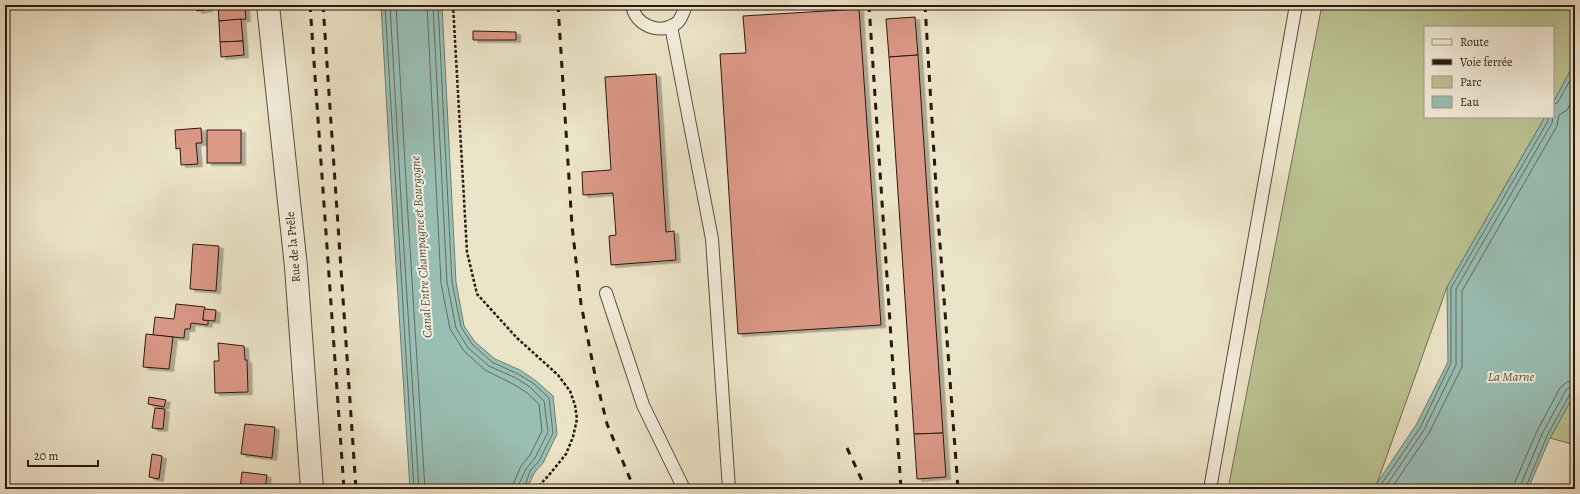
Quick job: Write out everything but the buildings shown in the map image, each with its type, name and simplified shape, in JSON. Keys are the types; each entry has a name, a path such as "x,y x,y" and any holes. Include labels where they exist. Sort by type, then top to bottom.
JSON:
{"street":[{"name":"Rue de la Prêle","path":"268,5 296,267 312,489"}],"lane":[{"path":"632,5 637,19 645,25 658,29 671,26 678,21 684,13 686,5"},
{"path":"1210,489 1296,5"},
{"path":"671,26 712,239 729,489"},
{"path":"606,293 642,405 684,489"}],"path":[{"path":"453,5 467,252 477,294 518,338 558,375 570,391 575,405 576,419 573,437 566,454 536,489"}],"green space":[{"path":"1322,5 1575,5 1575,62 1554,101 1554,26 1424,26 1424,118 1544,118 1447,287 1375,489 1228,489"},
{"path":"1575,393 1575,445 1550,438"}],"water":[{"name":"Canal Entre Champagne et Bourgogne","path":"381,5 442,5 456,282 464,326 475,342 495,359 520,370 535,380 553,396 557,434 543,463 534,473 528,487 529,489 410,489"},
{"name":"La Marne","path":"1575,62 1575,393 1550,438 1528,489 1373,489 1416,425 1448,362 1447,287 1544,118 1554,118 1554,101"}],"railway":[{"path":"310,5 344,489"},
{"path":"323,5 356,489"},
{"path":"558,5 572,226 581,304 595,375 607,424 631,481 636,489"},
{"path":"869,5 901,489"},
{"path":"925,5 937,203 958,489"},
{"path":"847,448 866,489"}]}
